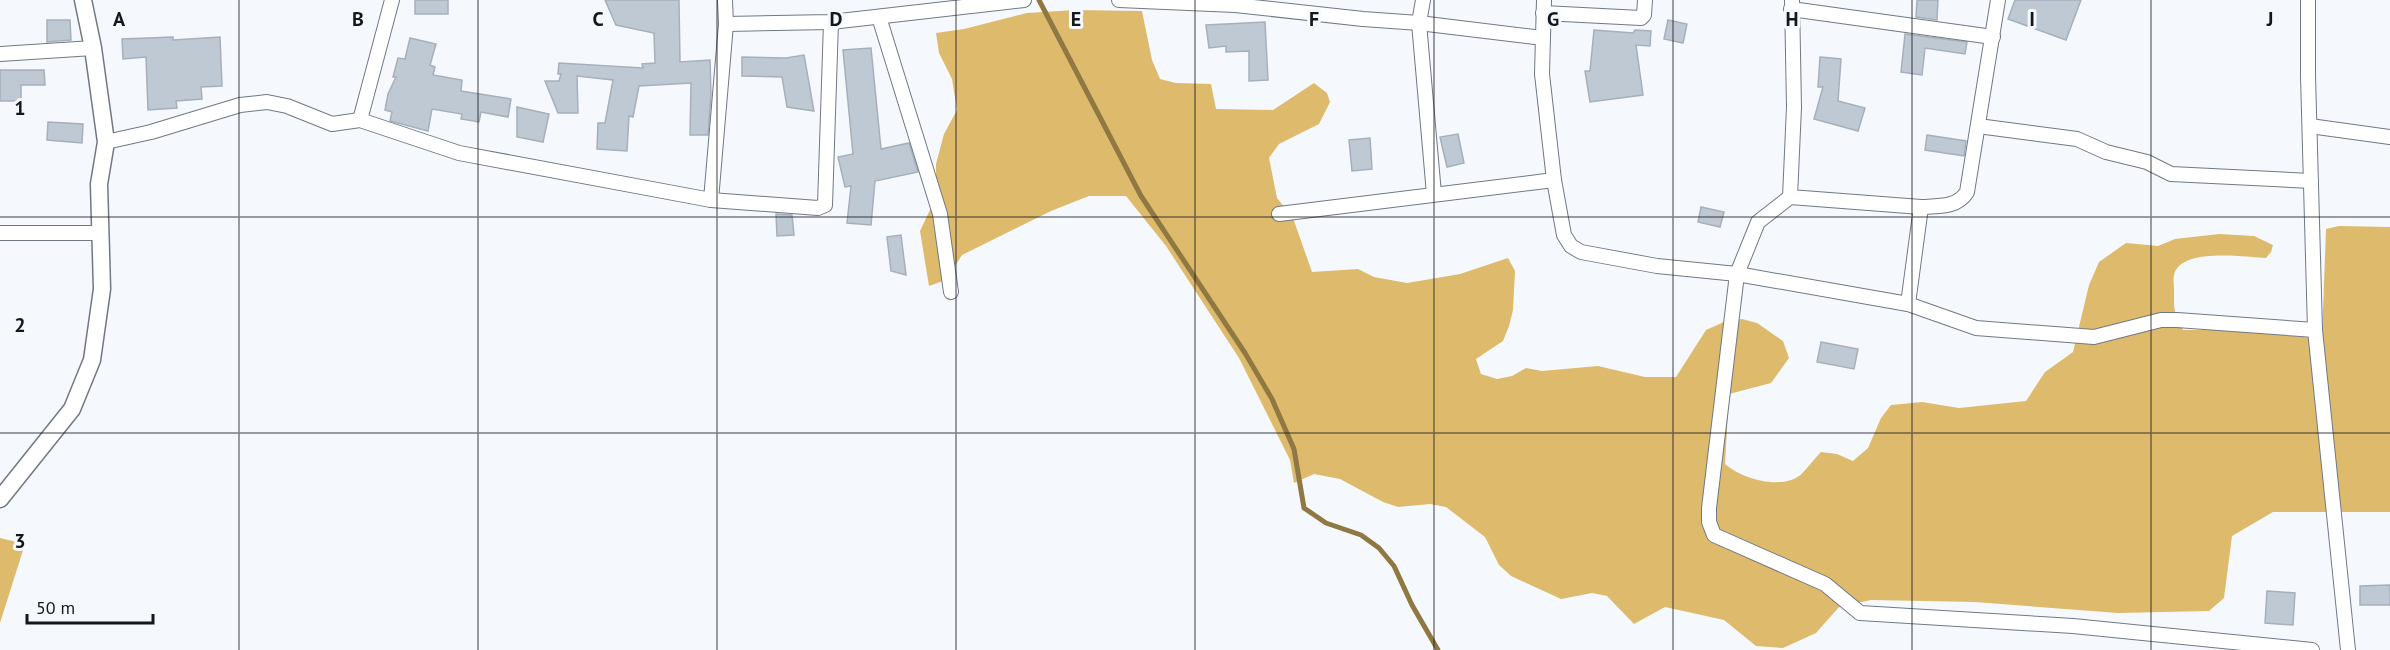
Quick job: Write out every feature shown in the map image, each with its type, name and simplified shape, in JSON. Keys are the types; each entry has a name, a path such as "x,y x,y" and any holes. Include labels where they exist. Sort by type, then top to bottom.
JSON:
{"street":[{"path":"0,499 72,409 90,365 102,289 99,184 106,142 93,48 83,0"},
{"path":"360,120 392,0"},
{"path":"711,200 726,24 725,0"},
{"path":"726,24 831,22 1024,0"},
{"path":"1119,0 1235,5 1363,19 1419,22 1543,38"},
{"path":"1423,0 1419,22 1427,139 1434,194"},
{"path":"1646,0 1644,15 1641,18 1544,7 1542,74 1554,180 1562,227 1567,241 1574,249 1657,266 1737,274 1908,304 1976,328 2076,337 2101,335 2161,320 2248,323 2315,330"},
{"path":"1998,0 1967,192 1963,199 1954,204 1921,207 1790,197 1758,222 1737,274 1709,508 1709,522 1714,536 1825,584 1860,613 2073,626 2178,643 2312,650"},
{"path":"2308,0 2315,330 2348,650"},
{"path":"1790,197 1794,107 1792,5 1993,37"},
{"path":"879,17 940,214 951,292"},
{"path":"106,142 151,132 240,105 267,102 287,106 332,124 360,120 459,153 711,200 818,208 825,205 831,22"},
{"path":"0,54 93,48"},
{"path":"1978,126 2077,139 2106,152 2147,162 2170,174 2311,182"},
{"path":"2310,126 2390,137"},
{"path":"1279,214 1554,180"},
{"path":"1908,304 1921,207"},
{"path":"0,233 99,233"}],"shaded area":[{"path":"1075,10 1142,11 1152,60 1160,79 1176,83 1211,84 1216,109 1273,110 1314,83 1327,93 1330,102 1319,124 1279,144 1269,158 1277,198 1293,218 1312,272 1358,269 1374,277 1407,283 1460,274 1508,258 1515,271 1513,310 1503,341 1476,359 1481,374 1497,379 1512,376 1526,368 1542,371 1598,366 1645,377 1676,377 1706,330 1726,321 1742,319 1757,323 1783,341 1789,358 1771,383 1729,394 1725,464 1750,478 1771,482 1791,480 1801,475 1821,452 1837,454 1853,461 1868,448 1881,418 1891,405 1922,402 1959,408 2026,401 2045,372 2073,352 2089,285 2099,262 2126,243 2158,246 2175,239 2219,234 2254,236 2273,245 2266,258 2200,257 2188,260 2179,266 2174,275 2177,319 2183,330 2236,330 2322,339 2326,229 2339,226 2390,227 2390,512 2273,512 2232,536 2224,598 2209,611 2118,613 1975,602 1871,600 1839,607 1816,633 1783,648 1756,646 1724,620 1665,607 1634,624 1607,596 1592,593 1561,599 1511,576 1499,565 1485,537 1446,507 1430,504 1398,507 1383,502 1340,479 1314,474 1294,483 1290,460 1239,358 1166,246 1126,196 1089,196 1051,211 962,255 946,280 929,286 920,231 936,197 936,164 944,134 957,110 952,79 939,53 936,33 964,29 1027,13"},
{"path":"0,538 25,544 0,623"}],"building":[{"path":"415,0 448,0 448,14 415,14"},
{"path":"605,0 679,0 680,62 710,60 711,95 708,135 690,135 691,83 639,86 633,117 629,116 627,151 597,149 598,123 605,123 613,80 577,76 578,113 558,113 545,81 559,81 561,74 558,74 559,63 643,68 642,64 655,63 654,33 616,25"},
{"path":"1917,0 1938,0 1937,20 1916,17"},
{"path":"2015,0 2081,0 2066,40 2008,19"},
{"path":"47,20 70,20 71,40 47,42"},
{"path":"1668,20 1687,24 1683,43 1664,39"},
{"path":"1265,22 1268,80 1249,81 1249,51 1226,52 1226,46 1209,48 1206,25"},
{"path":"1594,30 1633,33 1635,30 1651,31 1650,46 1636,45 1643,95 1590,102 1585,71 1590,71"},
{"path":"1905,34 1967,42 1965,54 1925,48 1922,75 1901,72"},
{"path":"173,37 173,40 220,37 222,86 201,87 202,99 176,101 177,108 148,110 146,57 123,59 122,39"},
{"path":"410,38 436,44 430,65 435,67 433,75 462,80 461,91 511,99 508,117 481,112 479,122 461,119 462,114 432,109 428,131 390,121 392,112 385,110 388,94 396,77 393,77 398,58 405,59"},
{"path":"871,48 881,149 909,143 918,172 875,181 871,225 847,223 851,186 845,187 838,157 853,154 843,50"},
{"path":"804,55 814,111 787,107 782,77 742,76 742,57 786,58"},
{"path":"1820,57 1841,59 1838,101 1865,108 1858,131 1814,119 1823,87 1818,87"},
{"path":"0,70 44,70 45,85 21,85 21,101 0,101"},
{"path":"517,107 549,114 543,142 517,137"},
{"path":"48,122 83,124 82,143 47,140"},
{"path":"1458,134 1464,163 1447,167 1440,137"},
{"path":"1927,135 1966,141 1964,156 1925,150"},
{"path":"1370,138 1372,169 1352,171 1349,140"},
{"path":"1701,207 1724,212 1720,227 1698,222"},
{"path":"776,214 792,215 794,235 777,236"},
{"path":"901,235 906,275 891,271 887,237"},
{"path":"1821,342 1858,349 1854,369 1817,362"},
{"path":"2390,585 2390,605 2360,605 2360,586"},
{"path":"2267,591 2295,593 2293,625 2265,623"}],"waterway":[{"path":"1039,0 1141,196 1245,353 1272,399 1294,449 1304,508 1326,523 1361,535 1379,548 1394,566 1412,605 1438,650"}]}
